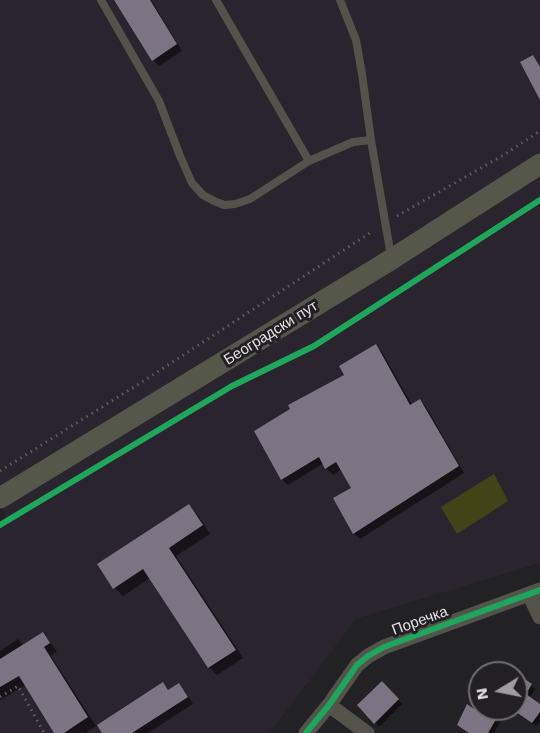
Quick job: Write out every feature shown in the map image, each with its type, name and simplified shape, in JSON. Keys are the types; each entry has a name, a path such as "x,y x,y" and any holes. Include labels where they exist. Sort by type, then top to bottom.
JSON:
{"main road":[{"name":"Београдски пут","path":"0,498 392,259 540,164"}],"street":[{"path":"535,592 540,617"},
{"name":"Поречка","path":"306,733 357,665 368,656 384,647 535,592"},
{"path":"328,705 367,733"}],"lane":[{"path":"101,0 159,101 192,183 203,195 224,205 235,204 250,199 309,161 352,142 371,140"},
{"path":"216,0 309,161"},
{"path":"340,0 356,40 392,259"}],"path":[{"path":"0,471 142,382 386,222 540,132"},
{"path":"0,697 18,686 43,732"}],"shaded area":[{"path":"0,0 540,0 540,563 356,619 270,733 0,733 0,528 9,523 0,506"},
{"path":"494,474 508,501 457,534 441,507"}],"building":[{"path":"114,0 150,0 177,44 152,61"},
{"path":"533,55 540,67 540,100 520,62"},
{"path":"376,344 410,405 420,399 459,466 353,534 333,498 351,488 336,462 325,469 319,457 281,480 254,431 290,409 288,405 344,375 339,366"},
{"path":"189,504 203,525 169,548 236,650 208,668 143,569 113,589 97,564"},
{"path":"43,632 50,643 44,647 88,717 64,733 54,733 19,676 0,687 0,659"},
{"path":"382,681 399,699 374,724 357,705"},
{"path":"163,682 168,690 179,683 188,697 132,733 102,733 97,725"},
{"path":"528,695 540,704 540,712 532,723 528,720"},
{"path":"467,704 468,721 495,721 488,733 469,733 457,725"}],"cycle path":[{"path":"0,525 232,386 314,346 540,200"},
{"path":"306,733 357,665 368,656 384,647 540,590"}]}
